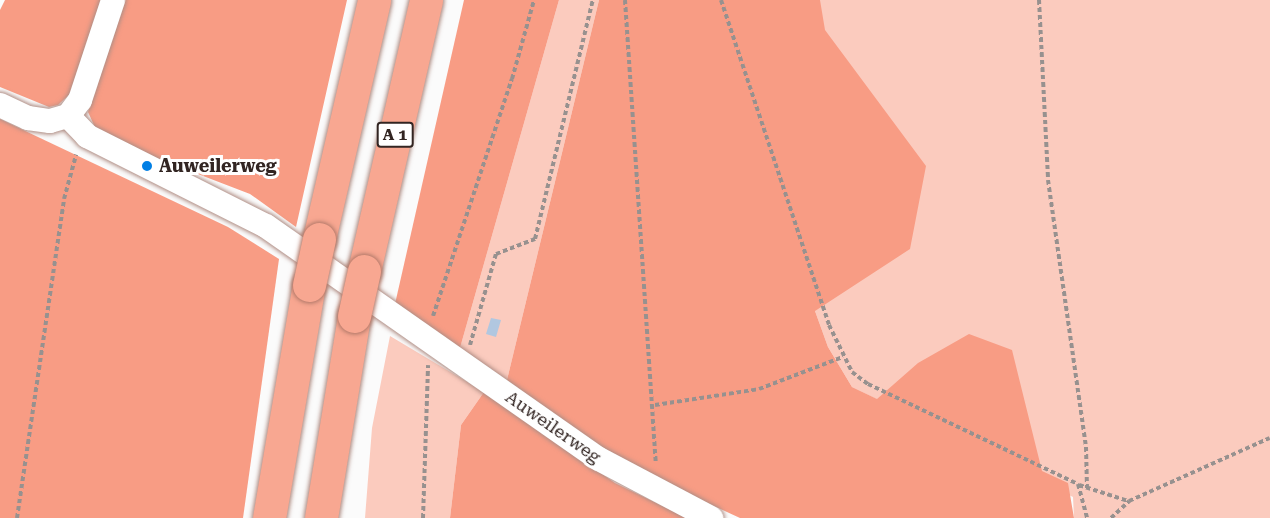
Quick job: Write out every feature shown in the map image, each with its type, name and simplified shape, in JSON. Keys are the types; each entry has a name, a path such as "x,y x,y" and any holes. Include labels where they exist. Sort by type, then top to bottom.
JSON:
{"highway":[{"path":"269,518 309,285 374,0"},
{"name":"A 1","path":"321,518 354,316 426,0"}],"street":[{"path":"0,105 28,118 50,121 68,116 80,100 113,0"},
{"name":"Auweilerweg","path":"68,116 87,136 266,226 599,459 657,492 711,518"}],"path":[{"path":"423,518 429,342 435,305 512,79 534,0"},
{"path":"464,366 496,254 535,239 593,0"},
{"path":"625,0 655,405 657,492"},
{"path":"721,0 758,120 843,357 852,372 868,384 1078,484 1129,501"},
{"path":"1039,0 1048,180 1086,447 1087,488"},
{"path":"17,518 64,199 72,165 87,136"},
{"path":"655,405 759,389 843,357"},
{"path":"1112,516 1129,501 1270,438"},
{"path":"1078,484 1087,518"},
{"path":"1112,516 1119,518"}],"shaded area":[{"path":"5,0 102,0 72,92 58,105 49,107 0,87 0,10"},
{"path":"125,0 347,0 296,227 250,194 99,136 88,112"},
{"path":"464,0 559,0 460,348 395,304"},
{"path":"559,0 599,0 507,380 460,348"},
{"path":"599,0 820,0 825,30 926,166 910,249 815,311 828,347 852,387 877,399 918,363 969,334 1012,350 1042,471 1068,483 1074,518 740,518 627,466 507,380"},
{"path":"715,0 1270,0 1270,518 1074,518 1073,497 852,387 828,347 815,311"},
{"path":"0,119 228,227 279,259 243,518 0,518"},
{"path":"390,336 484,392 461,425 450,518 365,518 372,428"},
{"path":"484,392 615,483 687,518 450,518 461,425"}],"building":[{"path":"491,318 501,320 496,337 486,334"}],"place":[{"name":"Auweilerweg","path":"147,166"}]}
